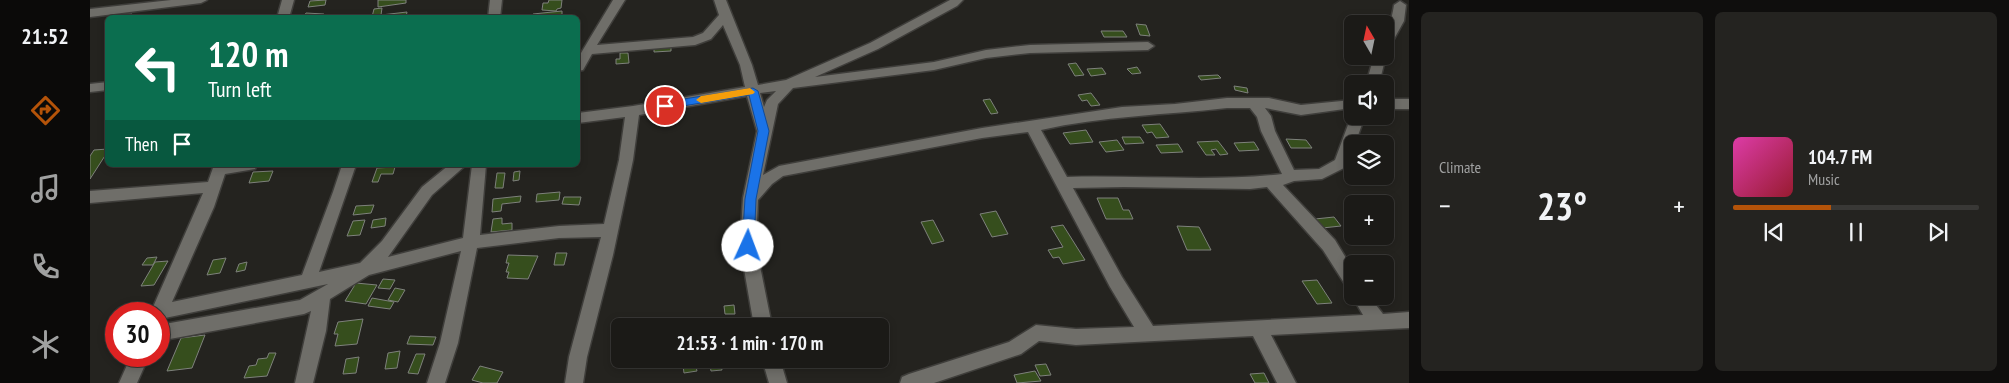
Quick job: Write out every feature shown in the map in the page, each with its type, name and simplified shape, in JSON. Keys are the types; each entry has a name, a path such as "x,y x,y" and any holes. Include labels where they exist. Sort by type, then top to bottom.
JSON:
{"street":[{"path":"90,12 97,0"},
{"path":"90,12 201,0"},
{"path":"284,15 288,0"},
{"path":"494,15 496,0"},
{"path":"580,64 619,0"},
{"path":"720,0 746,65 764,131"},
{"path":"762,318 748,246 751,199 764,131 772,103 790,84 874,46 953,4 957,0"},
{"path":"1399,2 1409,17"},
{"path":"1394,29 1398,21 1399,2"},
{"path":"589,50 695,40 707,36 725,15"},
{"path":"580,118 633,111 790,84 934,66 986,54 1010,51 1148,46"},
{"path":"90,88 105,86"},
{"path":"751,199 767,180 779,171 982,132 1032,127 1064,120 1122,112 1175,109 1226,102 1269,103 1301,110 1344,105"},
{"path":"1254,103 1264,116 1268,131 1290,176"},
{"path":"1394,104 1409,104"},
{"path":"574,383 578,356 626,160 633,111"},
{"path":"1063,183 1154,181 1250,183 1284,180 1290,176 1322,174 1341,164 1355,125"},
{"path":"1032,127 1116,282 1148,334"},
{"path":"164,302 206,207 220,167"},
{"path":"308,280 348,167"},
{"path":"170,331 291,311 304,307 322,297 365,269 388,246 427,191 457,167"},
{"path":"436,383 452,331 472,242 479,167"},
{"path":"1271,181 1329,245 1344,269"},
{"path":"90,197 212,187"},
{"path":"170,311 365,269 472,242 559,232 610,230"},
{"path":"304,383 317,331 322,297"},
{"path":"1366,305 1380,321"},
{"path":"909,383 1015,348 1036,334 1076,337 1409,320"},
{"path":"1258,328 1287,383"},
{"path":"128,383 135,367"},
{"path":"773,368 778,383"}],"building":[{"path":"326,0 325,5 308,7 310,1"},
{"path":"378,0 406,0 406,3 378,7"},
{"path":"549,0 562,0 561,8 556,11 542,10 543,3 548,3"},
{"path":"382,8 381,15 372,15 374,9"},
{"path":"562,11 562,15 533,14"},
{"path":"407,12 406,15 381,15"},
{"path":"306,13 324,14 323,15 305,15"},
{"path":"1136,24 1146,25 1150,36 1140,35"},
{"path":"1101,31 1123,31 1127,37 1104,37"},
{"path":"671,47 671,51 654,52 654,48"},
{"path":"620,53 628,53 629,63 616,64 616,59 620,59"},
{"path":"1076,63 1084,75 1075,76 1068,64"},
{"path":"1137,67 1141,73 1132,74 1127,69"},
{"path":"1102,68 1106,74 1091,76 1087,69"},
{"path":"1218,75 1221,78 1201,80 1198,76"},
{"path":"1234,86 1247,88 1248,93 1235,90"},
{"path":"1091,93 1100,105 1091,106 1087,100 1082,101 1078,95"},
{"path":"990,99 998,113 991,114 983,100"},
{"path":"1160,124 1169,137 1156,138 1152,132 1147,133 1142,125"},
{"path":"1086,130 1093,142 1070,144 1063,133"},
{"path":"1122,137 1140,137 1144,143 1125,144"},
{"path":"1286,139 1306,140 1312,148 1291,148"},
{"path":"1117,140 1124,150 1106,152 1099,142"},
{"path":"1218,141 1228,154 1220,155 1216,149 1211,150 1215,155 1206,155 1197,142"},
{"path":"1254,142 1259,150 1239,151 1234,143"},
{"path":"1178,144 1183,152 1161,153 1156,145"},
{"path":"105,149 105,156 90,179 90,156 94,150"},
{"path":"395,167 393,174 381,174 378,182 372,182 377,168"},
{"path":"273,171 269,181 249,183 253,172"},
{"path":"520,171 519,180 513,181 514,172"},
{"path":"497,173 505,173 503,188 495,188"},
{"path":"560,192 559,200 536,202 537,194"},
{"path":"521,196 520,202 502,204 501,211 492,212 493,199"},
{"path":"564,197 581,197 579,205 562,204"},
{"path":"1097,198 1118,198 1123,210 1129,210 1133,219 1106,219"},
{"path":"374,205 371,213 353,215 356,206"},
{"path":"996,211 1008,234 992,237 980,214"},
{"path":"1334,217 1341,226 1322,228 1315,219"},
{"path":"386,218 385,226 371,228 373,220"},
{"path":"502,218 502,224 512,223 512,230 491,232 493,219"},
{"path":"365,220 360,235 347,236 353,221"},
{"path":"933,220 944,241 932,244 921,222"},
{"path":"1063,225 1085,260 1063,264 1059,257 1053,258 1048,250 1063,247 1051,227"},
{"path":"1177,226 1199,227 1211,250 1187,250"},
{"path":"556,253 567,253 564,265 554,265"},
{"path":"508,255 538,256 528,279 507,278 509,272 506,272 509,263 506,263"},
{"path":"157,257 153,265 142,265 147,258"},
{"path":"226,258 220,273 207,275 213,260"},
{"path":"168,261 154,285 141,286 155,262"},
{"path":"247,262 245,270 236,272 239,264"},
{"path":"383,279 395,280 390,289 378,288"},
{"path":"1317,280 1332,303 1317,304 1302,281"},
{"path":"356,283 377,285 366,304 345,301"},
{"path":"395,288 405,290 398,302 388,300"},
{"path":"372,298 394,302 390,309 368,306"},
{"path":"734,305 735,314 725,314 724,306"},
{"path":"363,319 357,344 335,346 338,334 334,334 338,322"},
{"path":"205,335 192,368 167,371 170,367 181,338"},
{"path":"410,336 436,337 433,345 407,344"},
{"path":"400,351 397,368 385,369 388,353"},
{"path":"269,353 276,353 267,376 244,378 249,366 256,365 258,359 267,358"},
{"path":"416,354 425,354 418,374 408,373"},
{"path":"359,357 356,373 343,374 346,359"},
{"path":"1046,364 1051,375 1040,376 1035,365"},
{"path":"480,366 503,372 497,383 483,383 472,380"},
{"path":"683,368 696,368 697,371 684,373"},
{"path":"710,368 722,368 722,370 711,371"},
{"path":"1035,371 1041,381 1017,383 1014,375"},
{"path":"1264,373 1269,383 1255,383 1250,374"}],"slow traffic":[{"path":"701,100 750,92"}],"route":[{"path":"665,106 753,91 764,131 751,199 748,246"}]}
